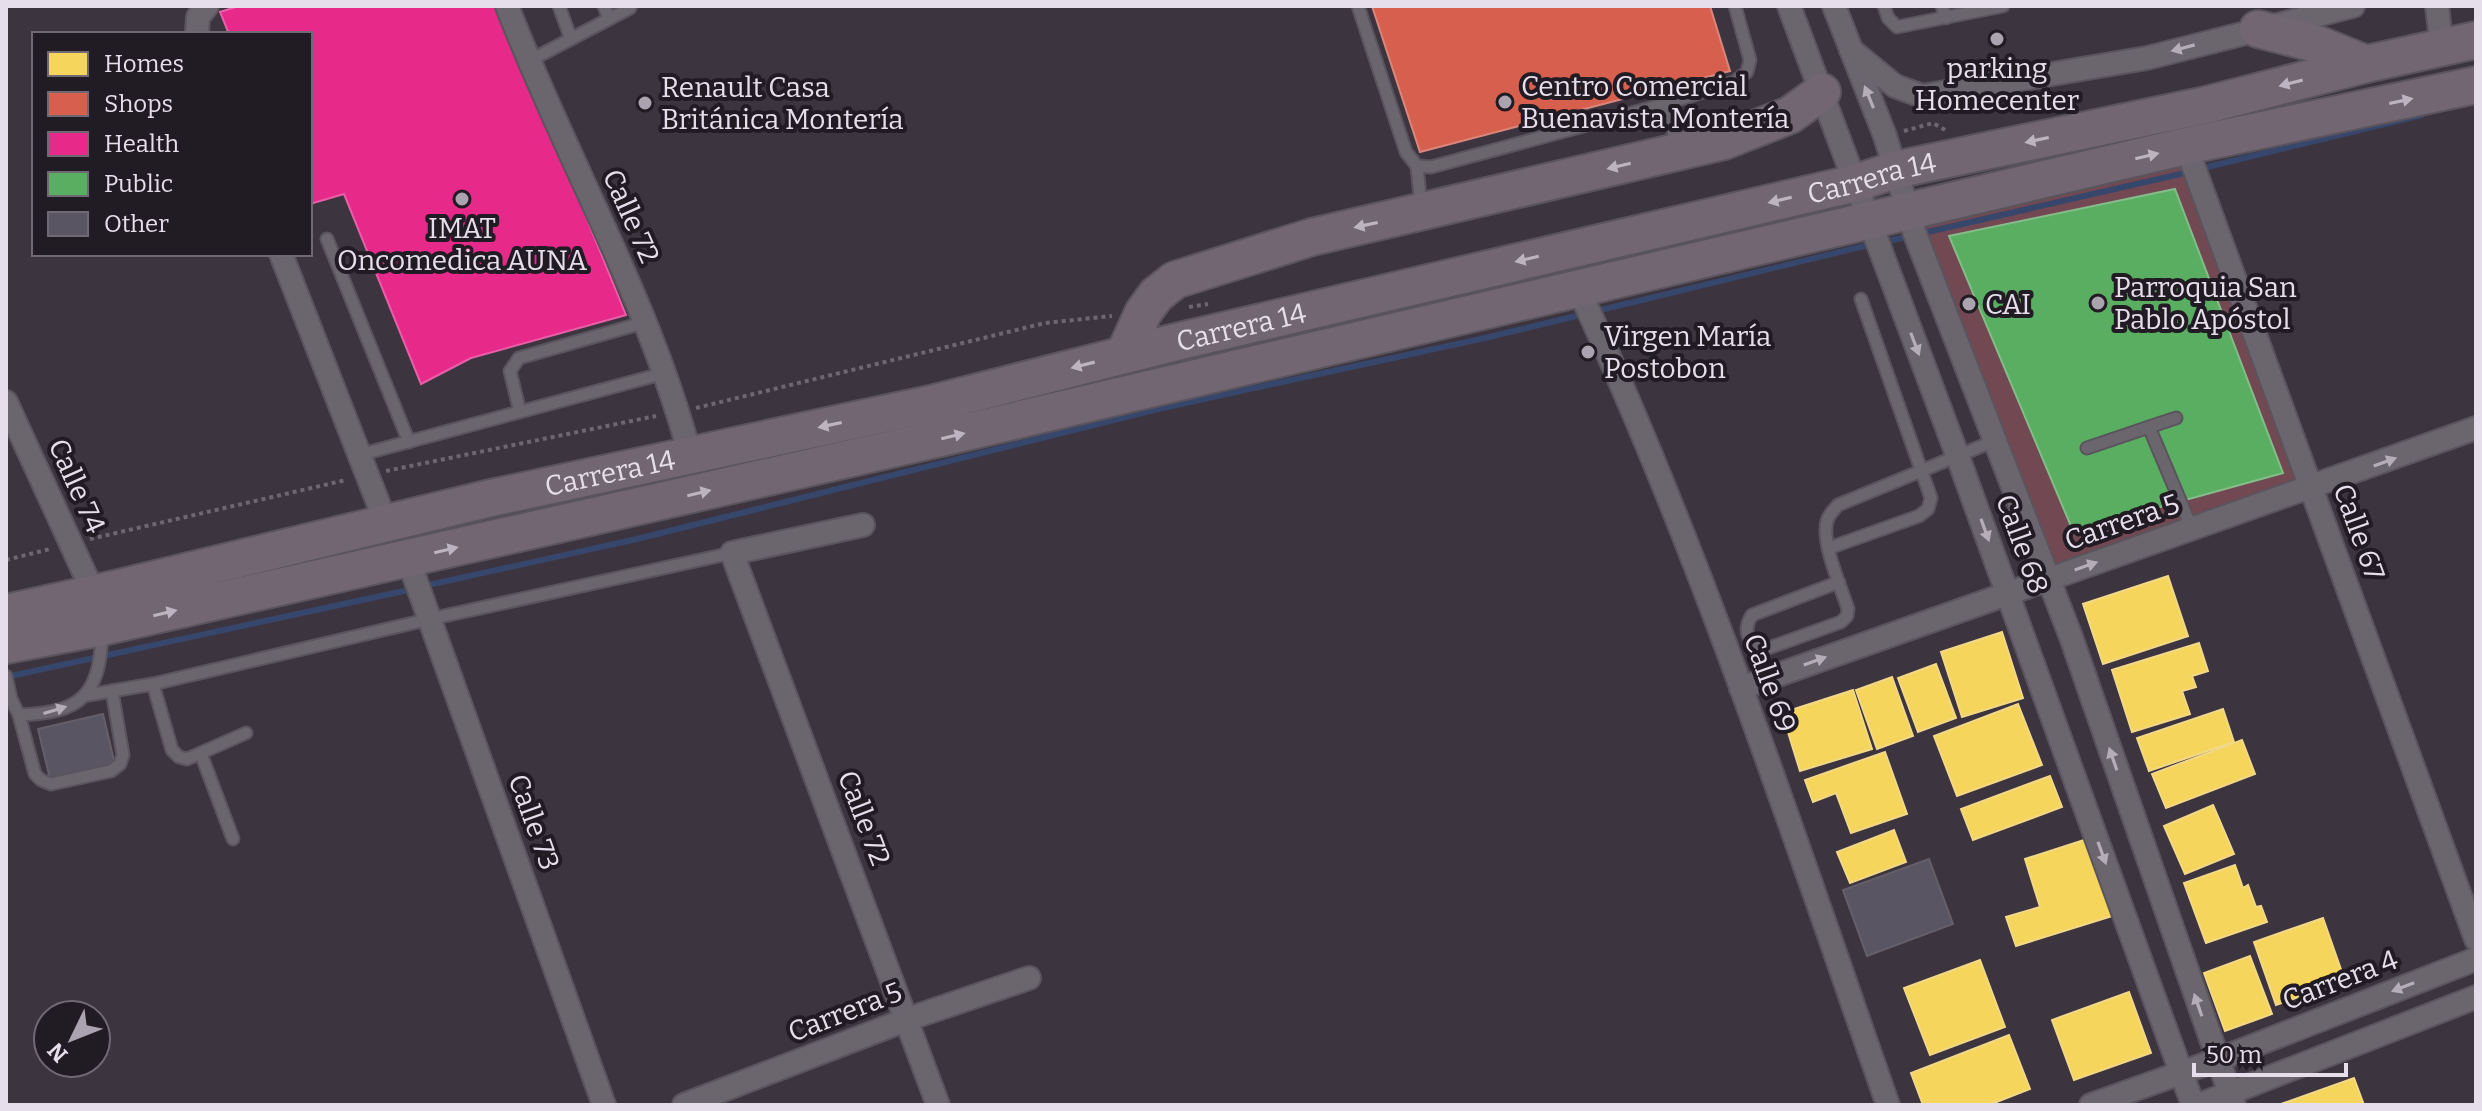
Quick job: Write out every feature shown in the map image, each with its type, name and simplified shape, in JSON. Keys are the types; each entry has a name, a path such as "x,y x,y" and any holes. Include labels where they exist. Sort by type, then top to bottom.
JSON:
{"main road":[{"path":"2258,29 2317,44 2366,64"},
{"name":"Carrera 14","path":"6,645 98,611 386,523 935,403 1124,355 1856,183 1895,170 2206,105 2459,44"},
{"path":"1124,355 1143,313 1156,295 1175,280 1312,237 1724,141 1790,115 1822,92"},
{"name":"Carrera 14","path":"6,613 98,611 410,566 961,434 1873,233 2189,155 2473,94"}],"street":[{"path":"196,32 198,17 207,6"},
{"name":"Calle 72","path":"507,6 528,61 646,322 690,455"},
{"name":"Calle 68","path":"1789,6 2196,1105"},
{"name":"Calle 68","path":"1834,6 1885,136 1911,223 2048,579 2231,1098"},
{"path":"1850,50 1895,86 1922,96 2147,58 2353,6"},
{"path":"2437,6 2459,44"},
{"name":"Calle 67","path":"2189,155 2476,939"},
{"path":"282,256 386,523"},
{"name":"Calle 69","path":"1583,298 1619,375 1741,688 1888,1105"},
{"name":"Calle 74","path":"6,402 98,611"},
{"name":"Carrera 5","path":"1741,688 2008,592 2311,489 2476,428"},
{"path":"732,553 863,525"},
{"name":"Calle 72","path":"732,553 938,1105"},
{"name":"Calle 73","path":"410,566 604,1105"},
{"name":"Carrera 4","path":"2091,1105 2217,1060 2476,959"},
{"name":"Carrera 5","path":"684,1105 908,1019 1029,978"},
{"path":"2196,1105 2231,1098 2476,997"}],"lane":[{"path":"559,6 571,39"},
{"path":"604,6 609,19"},
{"path":"1358,6 1406,152 1417,166 1421,213"},
{"path":"1417,166 1431,167 1665,104 1734,82 1747,72 1750,60 1735,6"},
{"path":"1884,6 1888,18 1897,27 1944,12 1996,7"},
{"path":"528,61 630,8"},
{"path":"1665,104 1679,152"},
{"path":"327,239 409,442"},
{"path":"1829,548 1919,516 1928,509 1931,498 1861,299"},
{"path":"520,412 510,371 519,358 646,322"},
{"path":"359,455 665,373"},
{"path":"2087,448 2176,418"},
{"path":"2149,427 2192,529"},
{"path":"1839,582 1752,615 1747,624 1747,635 1753,645 1763,650 1841,622 1847,616 1848,609 1826,529 1828,517 1838,505 1994,441"},
{"path":"19,715 45,714 73,705 88,695 153,684 427,613 732,553"},
{"path":"88,695 99,660 98,611"},
{"path":"6,676 35,774 51,784 111,771 120,764 123,755 112,691"},
{"path":"153,684 172,750 179,757 187,759 201,754 246,733"},
{"path":"201,754 233,839"}],"shaded area":[{"name":"Parroquia San Pablo Apóstol","path":"2186,146 2311,489 2048,579 1907,212"}],"building: Homes":[{"path":"2168,576 2188,636 2103,664 2083,604"},
{"path":"2002,632 2023,698 1962,717 1941,652"},
{"path":"2199,643 2208,671 2192,676 2196,687 2182,691 2190,714 2132,732 2112,670"},
{"path":"1936,664 1956,718 1918,732 1898,678"},
{"path":"1892,677 1913,736 1877,749 1856,690"},
{"path":"1853,690 1872,749 1800,771 1782,713"},
{"path":"2018,704 2042,765 1957,796 1934,736"},
{"path":"2223,709 2234,742 2149,771 2137,738"},
{"path":"2242,740 2255,774 2166,808 2152,774"},
{"path":"1885,752 1907,814 1851,833 1836,793 1813,802 1805,780"},
{"path":"2050,776 2062,807 1973,840 1961,809"},
{"path":"2213,805 2234,854 2185,874 2164,826"},
{"path":"1894,830 1906,862 1850,883 1837,852"},
{"path":"2087,839 2112,916 2016,946 2006,917 2040,907 2025,859"},
{"path":"2235,865 2243,888 2248,885 2256,907 2261,906 2267,922 2206,943 2184,883"},
{"path":"2323,918 2345,981 2276,1005 2254,942"},
{"path":"2250,956 2272,1014 2225,1031 2204,973"},
{"path":"1980,960 2005,1027 1930,1055 1904,988"},
{"path":"2129,992 2151,1053 2074,1080 2052,1020"},
{"path":"2009,1035 2030,1089 1989,1105 1923,1105 1911,1073"},
{"path":"2354,1078 2364,1105 2281,1104"}],"building: Shops":[{"name":"Centro Comercial Buenavista Montería","path":"1372,6 1710,6 1730,71 1420,152"}],"building: Health":[{"name":"IMAT Oncomedica AUNA","path":"239,6 500,6 626,315 471,358 421,384 344,194 312,203 312,32 228,32 220,12"}],"building: Public":[{"name":"Parroquia San Pablo Apóstol","path":"2175,189 2283,473 2073,531 1949,236"}],"building: Other":[{"path":"103,714 115,765 50,779 38,729"},
{"path":"1929,859 1953,924 1867,956 1843,890"}],"waterway":[{"path":"2199,169 2422,115"},
{"path":"1884,242 2189,172"},
{"path":"424,586 637,539 1158,409 1485,338 1873,244"},
{"path":"6,677 413,589"}],"place":[{"name":"parking Homecenter","path":"1997,39"},
{"name":"Centro Comercial Buenavista Montería","path":"1505,102"},
{"name":"Renault Casa Británica Montería","path":"645,103"},
{"name":"IMAT Oncomedica AUNA","path":"462,199"},
{"name":"Parroquia San Pablo Apóstol","path":"2098,303"},
{"name":"CAI","path":"1969,304"},
{"name":"Virgen María Postobon","path":"1588,352"}]}
